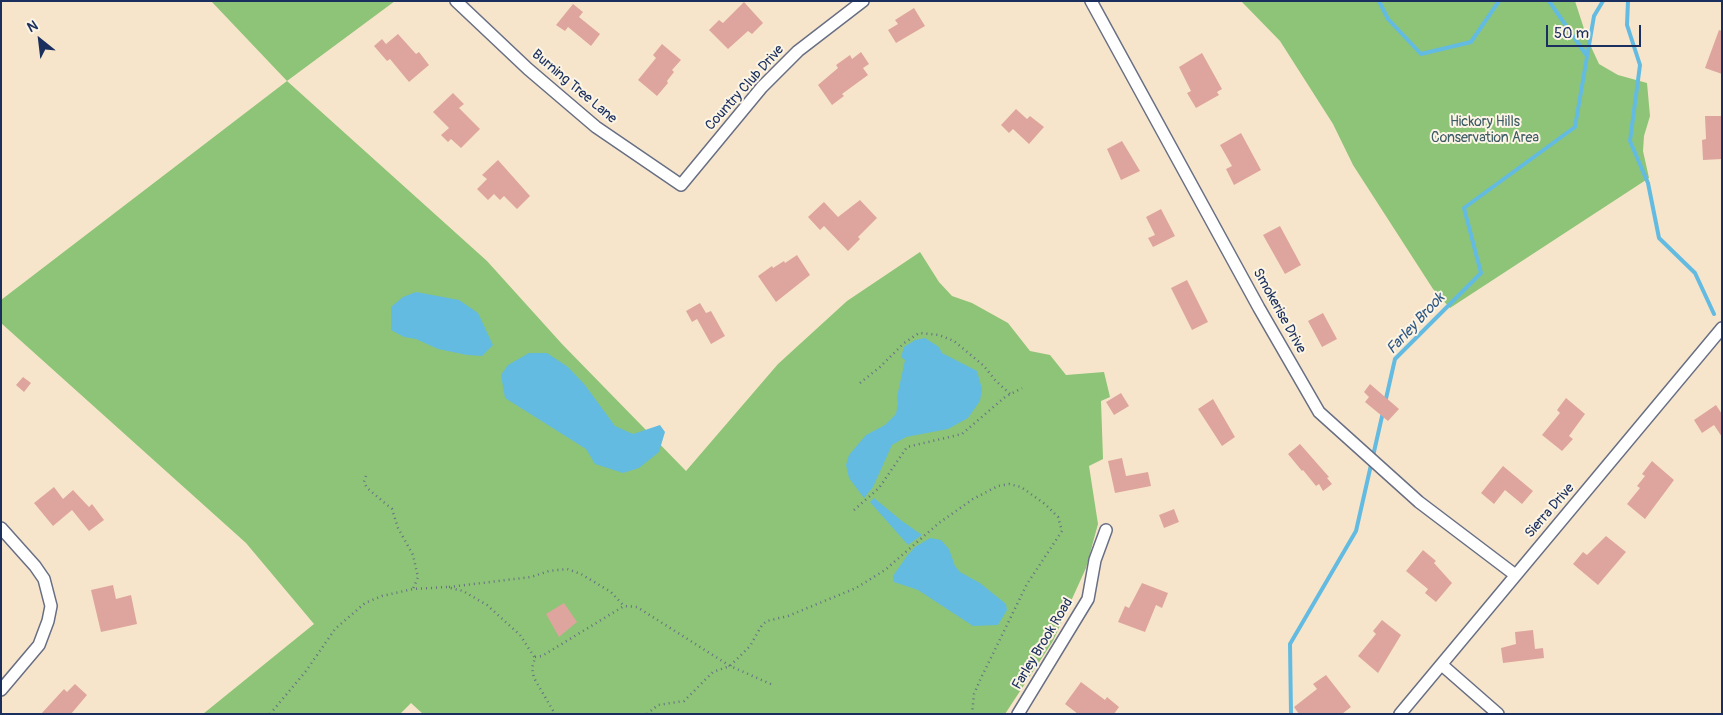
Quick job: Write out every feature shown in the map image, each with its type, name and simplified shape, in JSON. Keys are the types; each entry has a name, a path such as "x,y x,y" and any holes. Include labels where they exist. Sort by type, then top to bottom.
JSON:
{"street":[{"name":"Burning Tree Lane","path":"456,1 528,69 596,127 681,185"},
{"name":"Country Club Drive","path":"681,185 762,86 798,51 863,1"},
{"name":"Smokerise Drive","path":"1091,1 1259,308 1320,412 1419,502 1514,574"},
{"name":"Sierra Drive","path":"1400,714 1442,665 1514,574 1591,486 1722,328"},
{"path":"1,528 44,579 51,606 39,645 1,690"},
{"name":"Farley Brook Road","path":"1018,714 1088,598 1095,560 1106,530"},
{"path":"1442,665 1498,714"}],"path":[{"path":"860,383 880,367 904,343 919,333 939,335 954,341 984,366 1010,394"},
{"path":"854,510 879,488 907,447 962,434 1010,394 1022,388"},
{"path":"366,476 364,482 367,488 392,509 398,528 413,555 418,577 413,589"},
{"path":"647,714 658,705 684,701 712,672 730,666 750,646 762,625 767,621 788,616 856,588 885,570 939,524 973,499 998,486 1009,484 1021,487 1045,504 1058,517 1062,531 1027,584 974,694 972,714"},
{"path":"270,714 306,671 335,629 365,603 382,596 413,589 530,578 549,570 567,569 581,574 610,592 624,606"},
{"path":"447,587 463,591 487,605 520,635 535,658 532,668 534,678 554,714"},
{"path":"535,658 542,656 624,606 637,607 730,666 773,685"}],"green space":[{"path":"211,1 395,1 287,81"},
{"name":"Hickory Hills Conservation Area","path":"1241,1 1575,1 1587,38 1599,64 1618,75 1647,83 1650,116 1644,136 1643,151 1649,178 1450,308 1433,289 1353,165 1333,124 1280,41"},
{"path":"287,81 487,261 562,344 686,471 778,364 847,301 920,252 939,282 952,296 972,303 1008,323 1030,351 1050,355 1066,375 1104,372 1110,397 1101,401 1103,459 1089,466 1098,524 1086,568 1053,641 1005,714 423,714 411,703 400,714 203,714 314,624 246,543 1,323 1,300"}],"water":[{"path":"416,292 459,300 478,313 493,345 482,356 467,355 438,349 416,339 404,337 391,330 391,307 403,297"},
{"path":"925,338 939,347 942,353 977,371 982,389 980,401 968,418 948,429 906,437 892,445 873,487 864,498 849,478 846,465 849,455 866,435 885,425 896,414 897,397 905,360 901,357 904,347 915,340"},
{"path":"529,353 547,353 568,367 585,385 615,426 633,434 660,425 665,432 659,452 639,468 623,473 595,464 586,449 505,398 501,375 508,365"},
{"path":"874,498 922,535 908,545 870,502"},
{"path":"930,538 941,540 949,549 955,566 960,572 980,583 1006,604 1007,610 998,625 973,626 918,590 894,582 893,576 907,556 915,547"}],"building":[{"path":"744,2 763,23 752,34 748,31 728,49 709,30 719,20 723,23"},
{"path":"573,4 583,12 579,17 600,34 591,46 568,27 565,31 556,25"},
{"path":"914,8 925,26 896,43 888,30 898,24 895,20"},
{"path":"1719,30 1722,31 1722,74 1705,68"},
{"path":"398,34 416,54 419,52 429,65 409,82 390,59 387,61 374,46 382,39 386,44"},
{"path":"662,44 681,60 672,70 674,72 667,81 668,83 657,96 638,80 656,58 653,55"},
{"path":"861,52 869,64 863,68 868,75 842,94 844,96 832,105 818,85 838,68 836,65 850,55 852,59"},
{"path":"1202,53 1222,89 1217,92 1219,95 1196,108 1187,93 1191,91 1179,67"},
{"path":"453,93 464,104 459,108 480,129 461,148 451,139 448,142 441,135 449,128 433,112"},
{"path":"1016,109 1027,119 1030,116 1044,127 1029,144 1013,129 1009,133 1001,125"},
{"path":"1705,116 1722,116 1722,159 1703,160 1702,140 1706,139"},
{"path":"1241,133 1261,170 1234,185 1226,169 1232,166 1220,145"},
{"path":"1122,141 1140,171 1121,180 1107,149"},
{"path":"498,160 530,196 517,209 504,196 500,200 494,194 488,200 477,189 487,179 482,175"},
{"path":"860,200 877,218 858,237 860,239 848,251 824,226 820,230 808,217 824,202 838,217"},
{"path":"1161,209 1175,236 1153,247 1148,238 1155,235 1146,217"},
{"path":"1280,226 1301,265 1285,274 1263,235"},
{"path":"797,255 810,275 776,302 758,276 772,266 773,268 784,261 785,263"},
{"path":"1187,280 1208,322 1192,330 1171,288"},
{"path":"700,303 706,313 711,311 725,336 711,344 697,319 692,322 686,311"},
{"path":"1323,313 1337,339 1322,347 1308,321"},
{"path":"23,377 31,383 24,392 16,385"},
{"path":"1370,384 1399,409 1388,421 1365,402 1369,397 1364,392"},
{"path":"1121,393 1129,406 1114,415 1106,402"},
{"path":"1566,398 1585,414 1569,436 1573,439 1562,451 1542,435 1560,413 1557,410"},
{"path":"1213,399 1235,437 1222,446 1198,409"},
{"path":"1716,405 1722,414 1722,437 1714,425 1702,433 1694,420"},
{"path":"1300,444 1329,477 1327,478 1332,484 1323,491 1319,484 1316,486 1288,454"},
{"path":"1122,458 1126,476 1148,472 1151,486 1115,493 1108,461"},
{"path":"1652,461 1674,480 1645,519 1627,504 1640,488 1637,486 1645,476 1642,474"},
{"path":"1503,466 1533,491 1522,504 1505,490 1494,504 1481,493"},
{"path":"54,487 63,499 73,490 89,507 92,504 104,520 89,531 72,510 53,526 34,503"},
{"path":"1174,509 1179,522 1164,528 1159,515"},
{"path":"1606,536 1626,552 1598,585 1573,564 1583,552 1587,555"},
{"path":"1423,550 1436,561 1434,563 1452,583 1436,602 1425,593 1428,589 1406,571"},
{"path":"1142,583 1168,593 1162,608 1156,605 1145,632 1118,622 1125,606 1129,608"},
{"path":"113,585 116,599 131,595 137,624 101,632 91,590"},
{"path":"564,603 577,622 559,637 546,614"},
{"path":"1382,620 1401,635 1378,673 1358,656 1376,634 1373,631"},
{"path":"1533,630 1535,649 1543,648 1544,658 1503,663 1501,648 1516,644 1515,632"},
{"path":"1326,675 1351,707 1342,714 1299,714 1294,707 1317,689 1313,684"},
{"path":"1081,682 1105,700 1107,697 1119,707 1114,714 1078,714 1065,704"},
{"path":"75,684 87,695 71,714 41,714 64,689 67,692"}],"waterway":[{"path":"1379,1 1388,19 1421,54 1471,42 1499,1"},
{"path":"1549,1 1587,56"},
{"name":"Farley Brook","path":"1385,403 1395,359 1481,273 1464,208 1575,127 1594,16 1603,1"},
{"path":"1628,1 1627,25 1640,65 1630,141 1648,183 1659,238 1695,273 1714,314"},
{"name":"Farley Brook","path":"1291,714 1290,644 1356,531 1383,412"}]}
